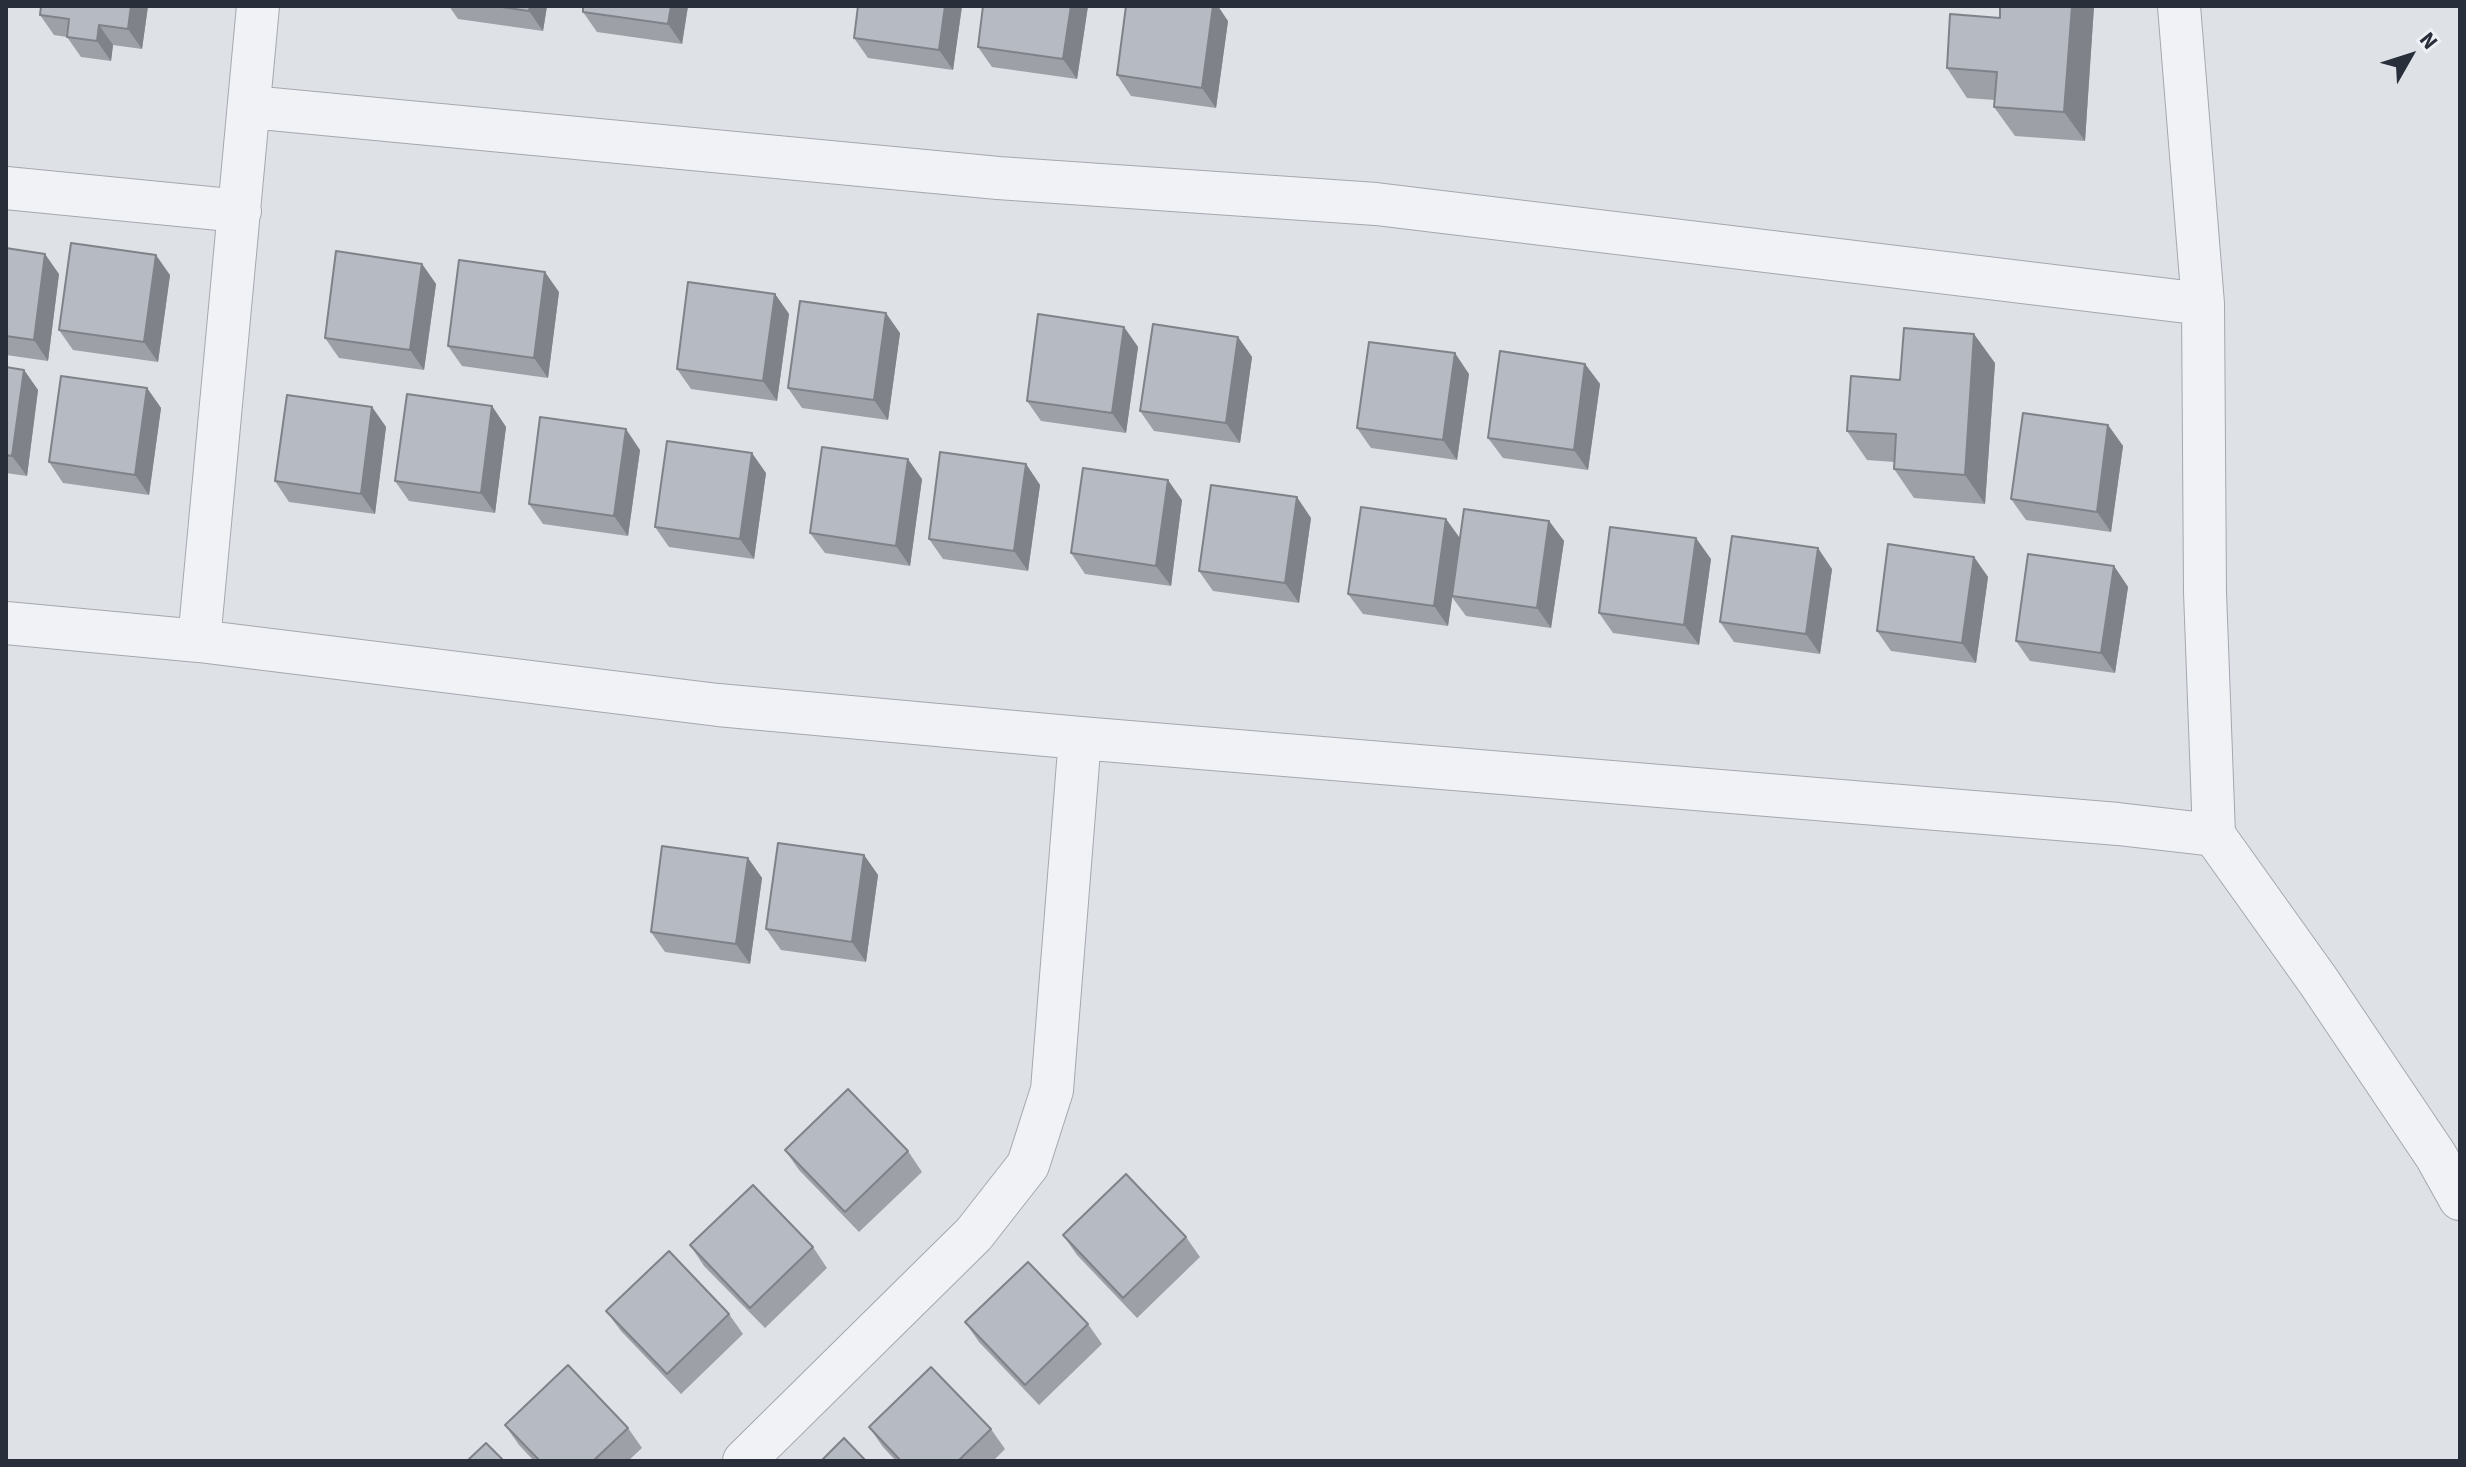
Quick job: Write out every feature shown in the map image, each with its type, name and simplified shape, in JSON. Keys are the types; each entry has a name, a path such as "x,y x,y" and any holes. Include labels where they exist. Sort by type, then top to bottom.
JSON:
{"street":[{"path":"199,641 258,6"},
{"path":"2179,6 2203,304 2205,592 2214,835 2328,994 2436,1156 2460,1199"},
{"path":"250,107 998,178 1376,204 2203,304"},
{"path":"6,188 240,211"},
{"path":"6,623 199,641 718,705 2214,835"},
{"path":"744,1461 974,1234 1028,1165 1052,1090 1080,738"}],"building":[{"path":"41,6 131,6 128,29 99,25 97,41 67,37 69,19 40,15"},
{"path":"495,6 530,6 529,11"},
{"path":"583,6 671,6 668,24 583,12"},
{"path":"858,6 945,6 939,50 854,38"},
{"path":"983,6 1071,6 1063,59 978,47"},
{"path":"1126,6 1213,6 1202,88 1117,75"},
{"path":"2000,6 2072,6 2064,112 1994,107 1997,72 1947,68 1950,14 2000,18"},
{"path":"71,243 156,255 144,342 59,330"},
{"path":"6,248 45,254 34,340 6,336"},
{"path":"336,251 422,264 410,350 325,338"},
{"path":"459,260 545,272 534,358 448,346"},
{"path":"688,282 775,294 763,381 677,369"},
{"path":"800,301 886,313 874,400 788,388"},
{"path":"1038,314 1124,327 1112,413 1027,401"},
{"path":"1153,324 1238,337 1226,423 1140,411"},
{"path":"1904,328 1974,334 1965,475 1894,469 1896,434 1847,431 1851,376 1900,380"},
{"path":"1369,342 1455,353 1443,440 1357,428"},
{"path":"1500,351 1585,364 1574,450 1488,438"},
{"path":"6,367 24,370 12,456 6,455"},
{"path":"61,376 147,388 135,475 49,462"},
{"path":"407,394 492,406 481,493 395,481"},
{"path":"287,395 372,407 361,494 275,481"},
{"path":"2023,413 2108,425 2097,512 2011,499"},
{"path":"540,417 626,429 614,516 529,504"},
{"path":"667,441 752,453 740,539 655,527"},
{"path":"822,447 908,459 896,546 810,533"},
{"path":"940,452 1026,464 1014,551 929,539"},
{"path":"1083,468 1168,480 1156,566 1071,553"},
{"path":"1211,485 1297,497 1285,583 1199,571"},
{"path":"1361,507 1446,519 1434,606 1348,594"},
{"path":"1464,509 1549,521 1537,608 1452,596"},
{"path":"1610,527 1696,538 1684,625 1599,613"},
{"path":"1732,536 1818,548 1806,634 1720,622"},
{"path":"1888,544 1974,557 1962,643 1877,631"},
{"path":"2028,554 2114,566 2101,653 2016,641"},
{"path":"778,843 864,855 852,942 766,929"},
{"path":"662,846 748,858 736,944 651,932"},
{"path":"848,1089 908,1151 845,1212 785,1150"},
{"path":"1126,1174 1186,1237 1123,1298 1063,1235"},
{"path":"753,1185 813,1247 750,1308 690,1245"},
{"path":"669,1251 729,1314 667,1374 606,1311"},
{"path":"1028,1262 1088,1324 1025,1385 965,1322"},
{"path":"568,1365 628,1428 593,1461 540,1461 505,1425"},
{"path":"931,1367 991,1429 958,1461 901,1461 869,1427"},
{"path":"844,1438 866,1461 821,1461"},
{"path":"486,1443 504,1461 467,1461"}]}
